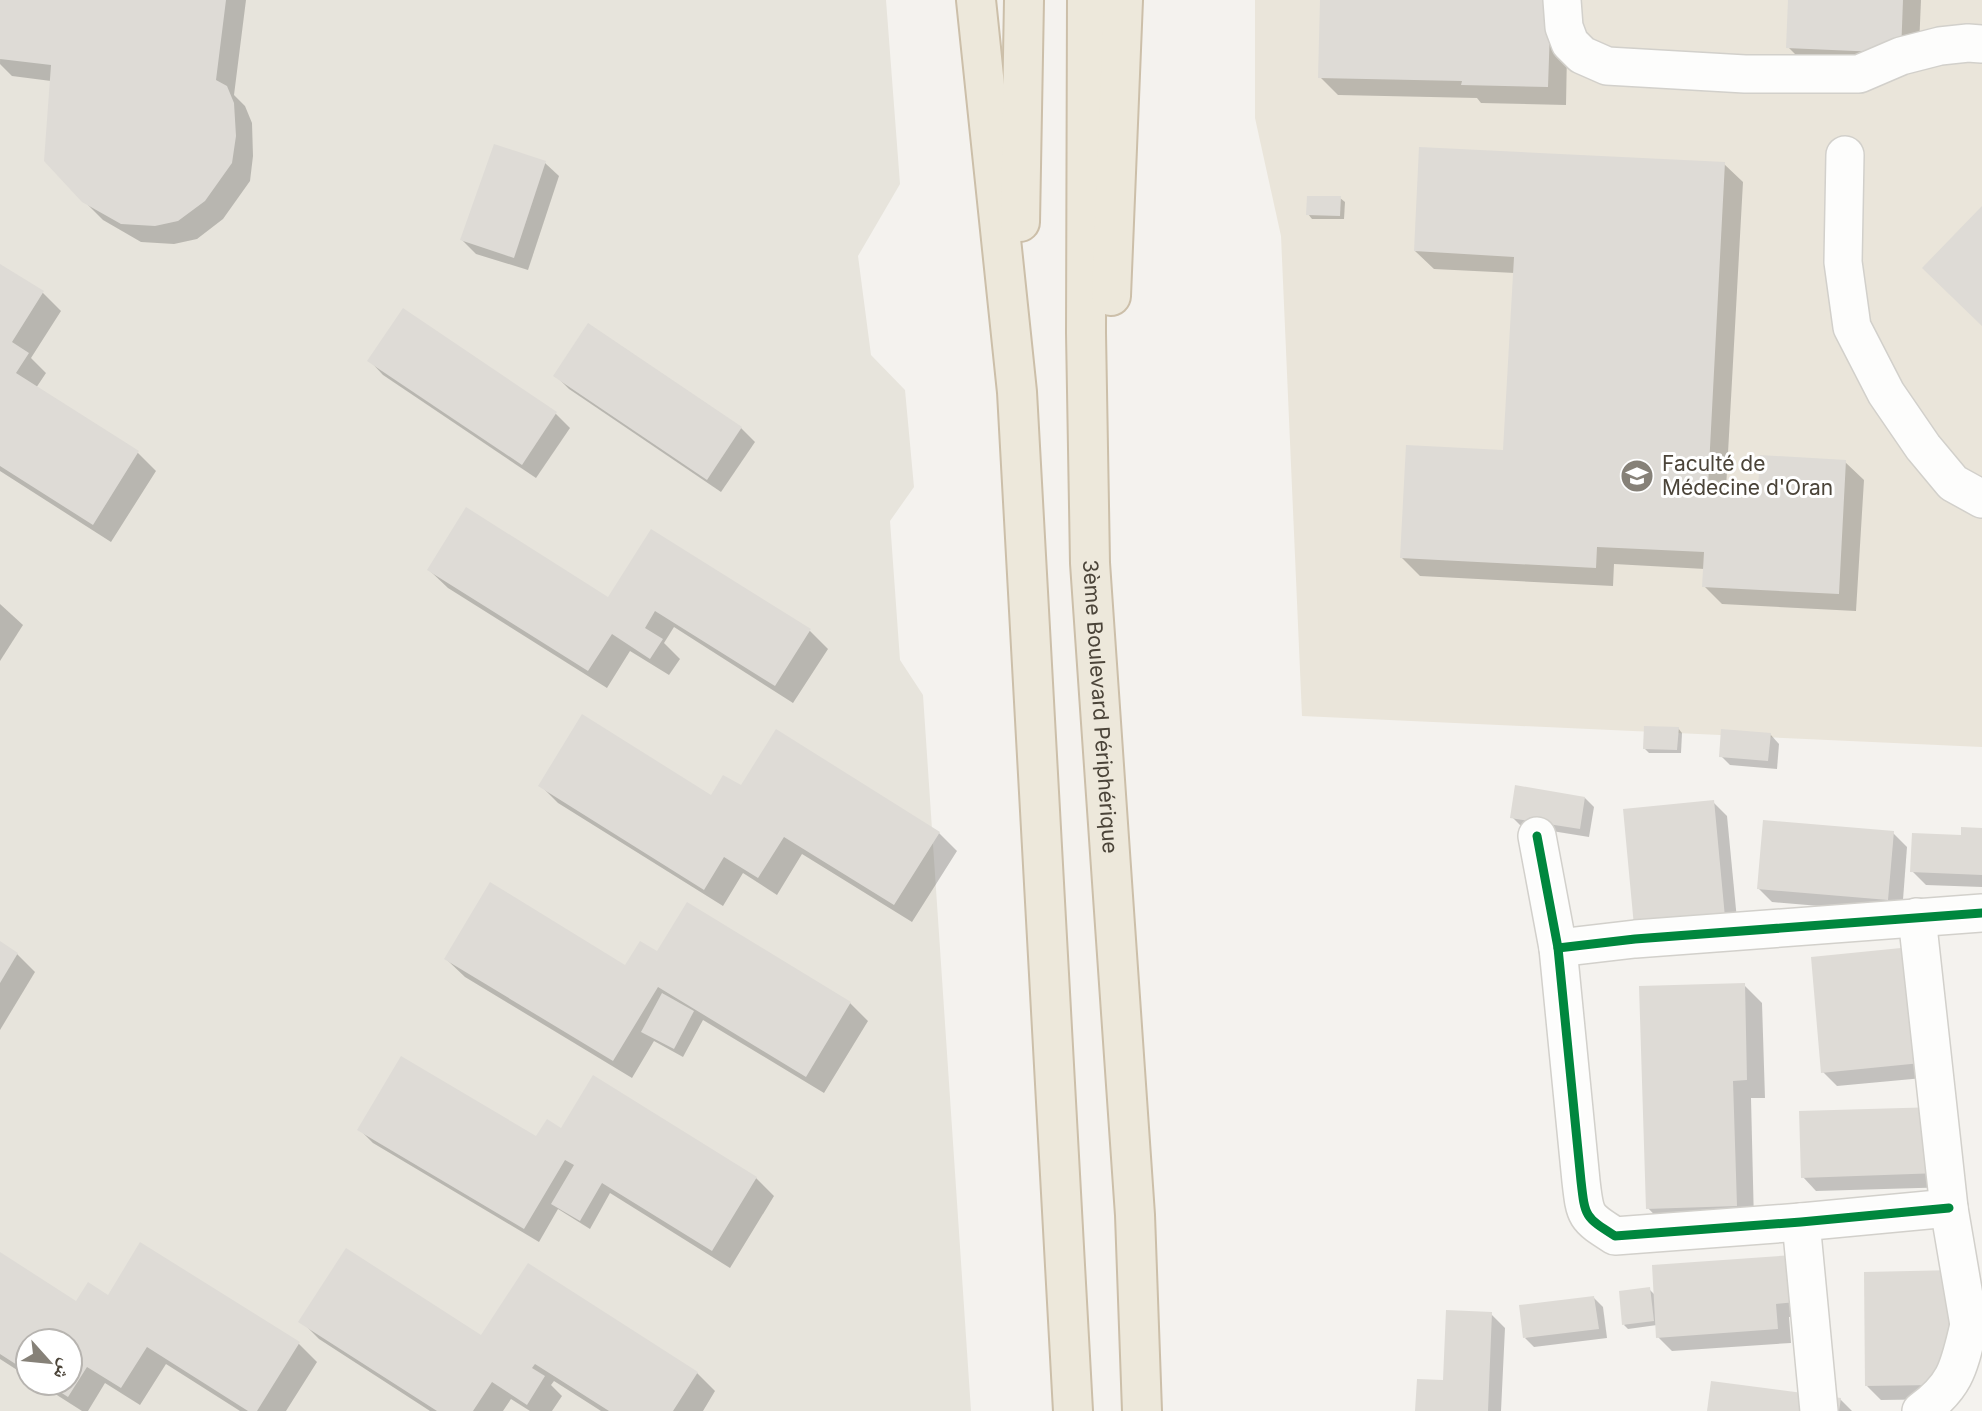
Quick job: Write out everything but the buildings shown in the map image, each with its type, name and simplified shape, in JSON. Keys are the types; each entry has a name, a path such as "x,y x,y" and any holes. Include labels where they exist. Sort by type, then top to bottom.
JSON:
{"highway":[{"path":"976,0 1017,392 1073,1411"},
{"path":"1017,392 1024,0"},
{"name":"3ème Boulevard Périphérique","path":"1087,0 1086,334 1090,563 1135,1215 1142,1411"},
{"path":"1090,563 1110,355 1123,0"}],"street":[{"path":"1562,0 1564,27 1570,43 1582,55 1607,66 1745,74 1859,74 1901,56 1940,46 1982,44"},
{"path":"1845,155 1843,262 1852,327 1886,393 1923,447 1953,484 1982,499"},
{"path":"1537,836 1558,948 1584,1208 1590,1220 1615,1236 1949,1208"},
{"path":"1558,948 1635,939 1982,913"},
{"path":"1917,917 1949,1208 1976,1327 1957,1373 1940,1397 1920,1411"},
{"path":"1801,1222 1819,1411"}],"shaded area":[{"path":"0,0 886,0 900,184 858,256 871,355 905,390 914,487 890,521 900,660 923,695 971,1411 0,1411"},
{"name":"Faculté de Médecine d'Oran","path":"1255,0 1982,0 1982,747 1302,716 1281,236 1255,118"}],"cycle path":[{"path":"1537,836 1558,948 1582,1193 1592,1220 1615,1236 1949,1208"},
{"path":"1558,948 1635,939 1982,913"}],"place":[{"name":"Faculté de Médecine d'Oran","path":"1637,476"}]}
